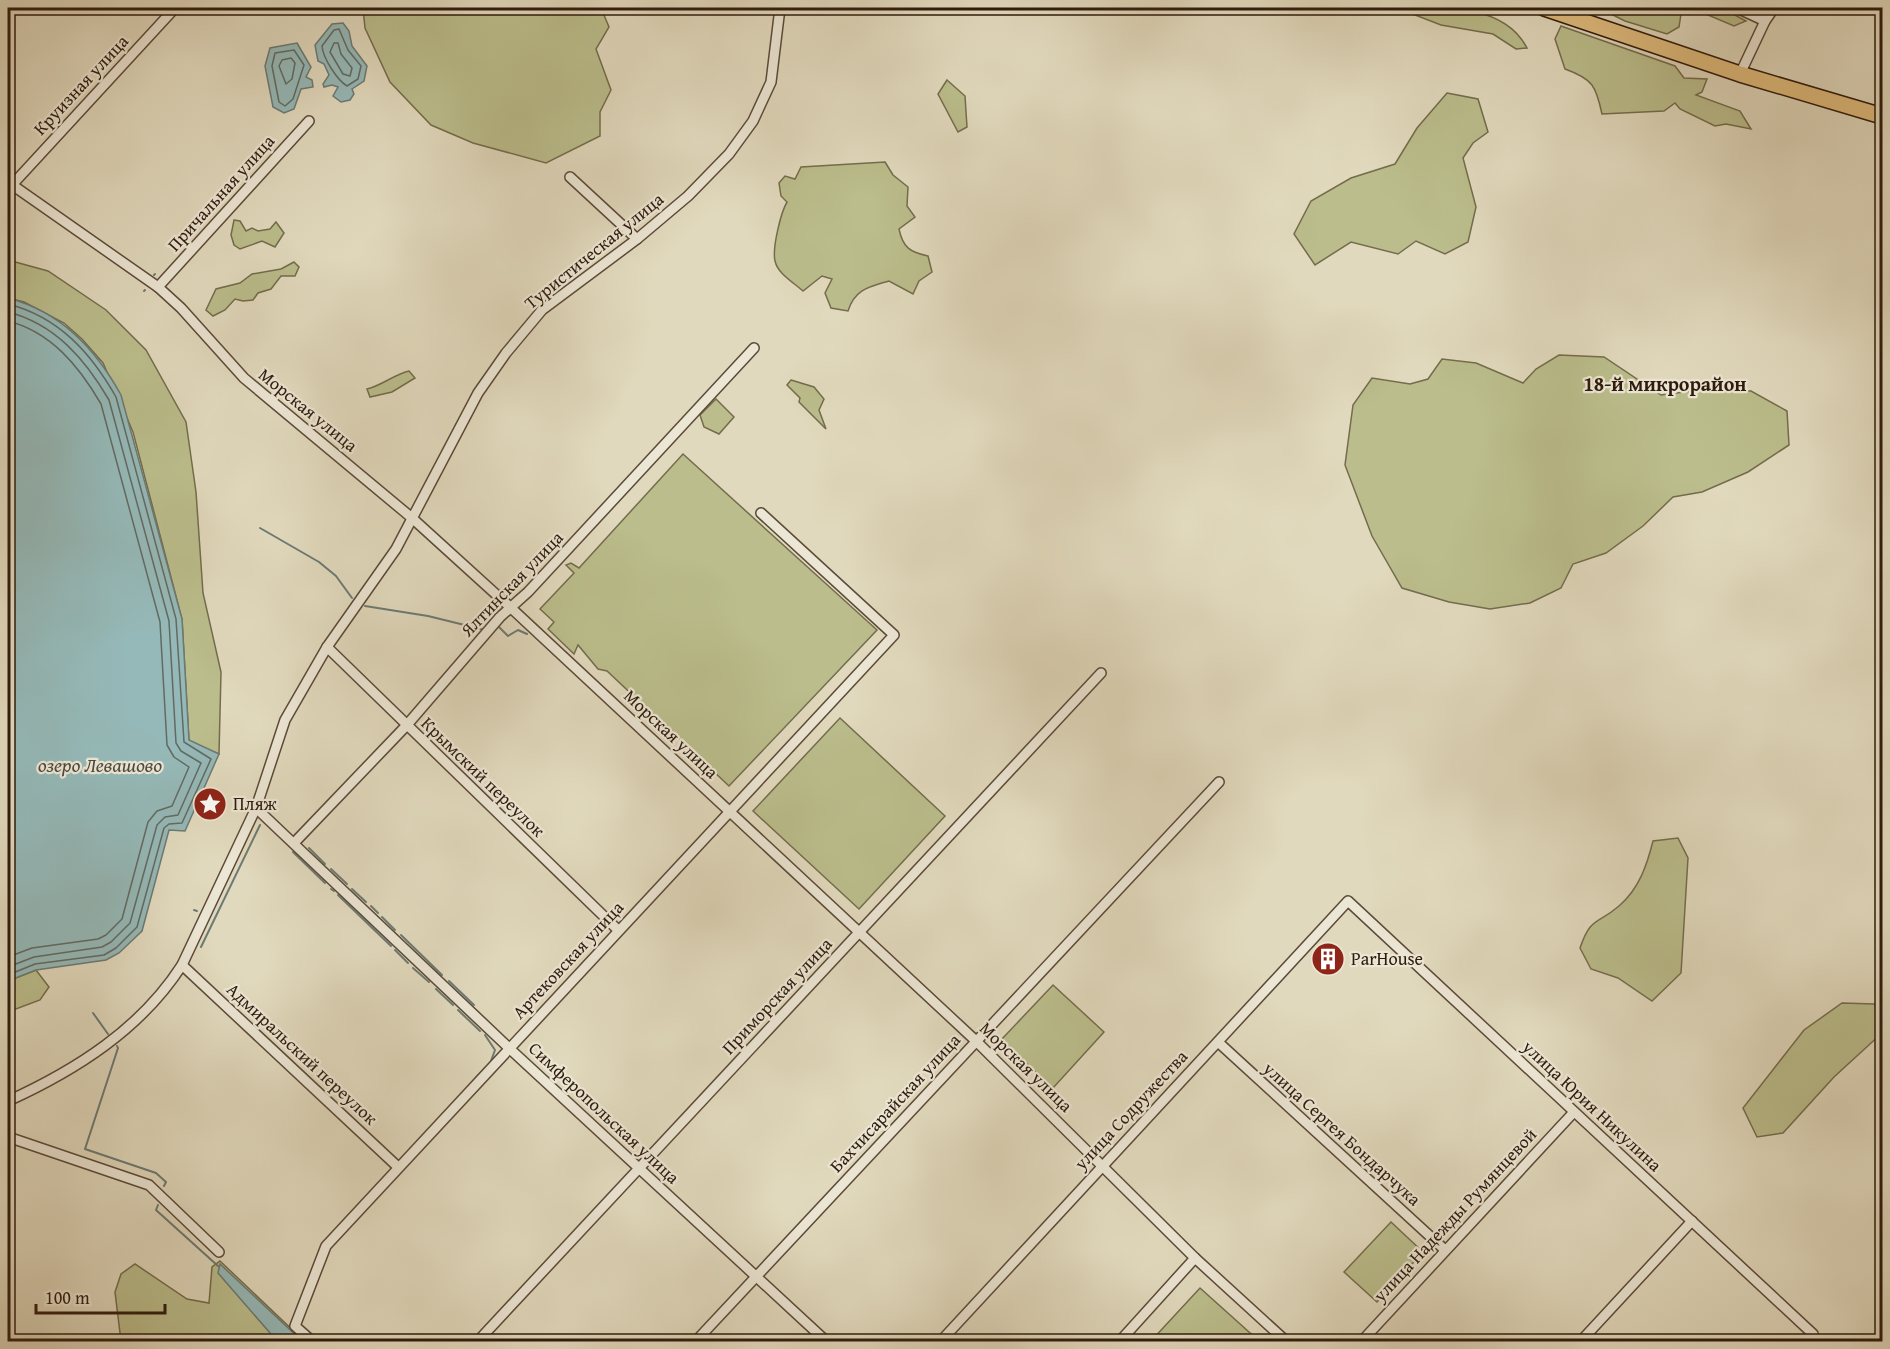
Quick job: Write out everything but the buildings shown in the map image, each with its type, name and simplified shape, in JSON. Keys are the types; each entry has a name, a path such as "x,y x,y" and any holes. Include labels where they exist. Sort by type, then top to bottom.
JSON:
{"main road":[{"path":"1544,8 1740,74 1882,116"}],"street":[{"name":"Круизная улица","path":"10,183 175,8"},
{"name":"Туристическая улица","path":"8,1101 63,1073 134,1024 169,986 182,965 256,808 285,720 327,647 396,549 469,408 527,326 550,303 637,239 688,196 729,154 765,100 774,67 780,8"},
{"path":"1737,8 1765,21"},
{"path":"1740,74 1765,21 1774,8"},
{"name":"Причальная улица","path":"158,287 309,121"},
{"path":"570,177 637,239"},
{"name":"Морская улица","path":"10,183 158,287 181,308 244,378 412,518 510,607 975,1041 1103,1164 1195,1258 1287,1341"},
{"name":"Ялтинская улица","path":"294,843 406,726 510,607 528,592 754,348"},
{"name":"Артековская улица","path":"313,1341 295,1326 326,1246 894,635 761,513"},
{"name":"Крымский переулок","path":"327,647 618,930"},
{"name":"Приморская улица","path":"477,1341 1101,673"},
{"name":"Бахчисарайская улица","path":"695,1341 1219,782"},
{"name":"Симферопольская улица","path":"256,808 509,1048 827,1341"},
{"name":"улица Содружества","path":"940,1341 1348,901"},
{"name":"улица Юрия Никулина","path":"1348,901 1692,1221 1809,1338"},
{"name":"Адмиральский переулок","path":"182,965 398,1167"},
{"name":"улица Сергея Бондарчука","path":"1218,1042 1445,1250"},
{"name":"улица Надежды Румянцевой","path":"1361,1341 1574,1112"},
{"path":"8,1137 149,1185 219,1252"},
{"path":"1580,1341 1692,1221"},
{"path":"1119,1341 1195,1258"}],"green space":[{"path":"363,8 601,8 609,27 596,49 611,90 600,112 600,136 546,163 473,143 431,125 390,82 365,28"},
{"path":"1397,8 1451,8 1487,15 1517,33 1527,48 1516,49 1493,34 1441,25"},
{"path":"1599,8 1722,8 1746,21 1734,26 1694,9 1681,14 1679,27 1667,34 1625,21"},
{"path":"1561,26 1675,66 1684,78 1707,79 1702,92 1696,95 1740,111 1751,129 1726,124 1715,126 1680,109 1675,103 1664,111 1602,114 1592,85 1582,76 1565,69 1555,39"},
{"path":"947,80 965,96 967,127 958,132 938,94"},
{"path":"1447,93 1478,99 1488,132 1473,143 1463,158 1476,207 1468,242 1445,254 1416,241 1398,254 1351,242 1315,265 1294,234 1311,201 1351,178 1395,164 1417,128"},
{"path":"885,162 893,175 908,187 907,206 915,217 899,229 903,241 912,251 928,256 932,272 919,281 913,294 889,281 869,287 859,293 848,311 831,308 825,293 832,279 822,276 803,291 777,266 774,255 776,239 787,202 781,196 779,183 785,176 795,179 801,167"},
{"path":"234,220 240,221 246,231 252,228 258,231 270,229 276,222 284,233 275,247 262,241 240,249 234,245 231,235"},
{"path":"8,260 48,271 106,310 146,350 186,422 196,492 203,593 221,672 219,754 189,741 182,619 133,432 103,363 82,339 64,323 24,302 8,298"},
{"path":"294,262 299,267 295,276 281,276 271,289 258,293 253,300 235,299 225,310 213,316 206,310 216,289 240,283 252,274 281,269"},
{"path":"1559,355 1604,357 1661,395 1706,389 1751,391 1787,411 1789,445 1748,472 1702,492 1673,497 1643,526 1606,553 1573,564 1561,588 1530,603 1490,609 1449,602 1402,588 1372,536 1345,465 1353,405 1372,378 1410,384 1428,379 1442,359 1476,363 1523,383 1536,369"},
{"path":"409,371 415,378 392,392 370,397 367,389"},
{"path":"791,380 814,387 824,399 819,410 826,429 799,402 800,398 787,385"},
{"path":"716,399 734,417 719,434 704,427 700,415"},
{"path":"683,454 877,630 729,786 607,671 598,669 578,645 574,654 548,629 554,622 540,609 574,573 566,565 571,563 579,568"},
{"path":"840,718 945,816 859,909 753,811"},
{"path":"1678,838 1688,858 1681,973 1652,1001 1618,978 1591,969 1580,948 1591,926 1619,906 1632,892 1645,868 1653,841"},
{"path":"36,970 49,987 40,1000 8,1012 8,981"},
{"path":"1053,985 1104,1032 1053,1088 1001,1040"},
{"path":"1842,1003 1874,1004 1882,1012 1882,1033 1834,1077 1783,1133 1757,1137 1743,1108 1804,1030"},
{"path":"1391,1222 1423,1252 1377,1302 1344,1272"},
{"path":"220,1261 304,1341 121,1341 115,1292 121,1274 135,1264 187,1299 209,1303 212,1267"},
{"path":"1200,1288 1259,1341 1151,1341"}],"water":[{"path":"343,23 349,31 352,46 367,66 364,81 352,89 354,94 350,100 341,102 333,96 338,87 332,85 324,87 323,84 329,75 324,64 318,61 315,45 332,24"},
{"path":"297,43 311,67 306,77 312,80 313,87 301,89 294,109 284,113 273,107 265,66 270,48"},
{"name":"озеро Левашово","path":"8,298 44,312 75,334 100,362 121,395 182,619 189,740 219,754 185,831 169,830 142,931 119,953 106,960 36,970 8,981"},
{"path":"220,1264 302,1341 277,1341 218,1273"}],"waterway":[{"path":"260,528 319,562 336,576 352,598"},
{"path":"365,606 428,616 485,630"},
{"path":"496,628 498,626 508,636 518,630 527,634"},
{"path":"201,947 260,825"},
{"path":"309,848 325,864"},
{"path":"293,852 325,883"},
{"path":"331,869 347,884"},
{"path":"352,889 366,902"},
{"path":"338,895 391,946"},
{"path":"371,906 378,913"},
{"path":"382,917 395,930"},
{"path":"401,935 442,975"},
{"path":"395,950 408,963"},
{"path":"413,968 429,982"},
{"path":"449,981 474,1005"},
{"path":"436,989 453,1005"},
{"path":"458,1010 480,1031"},
{"path":"93,1013 108,1034"},
{"path":"485,1035 495,1050 491,1061"},
{"path":"117,1046 85,1149 156,1173 166,1182 164,1186"},
{"path":"473,1081 487,1066"},
{"path":"158,1205 156,1210 218,1266"}],"place":[{"name":"Пляж","path":"210,804"},
{"name":"ParHouse","path":"1328,959"}],"district":[{"name":"18-й микрорайон","path":"1665,384"}]}
